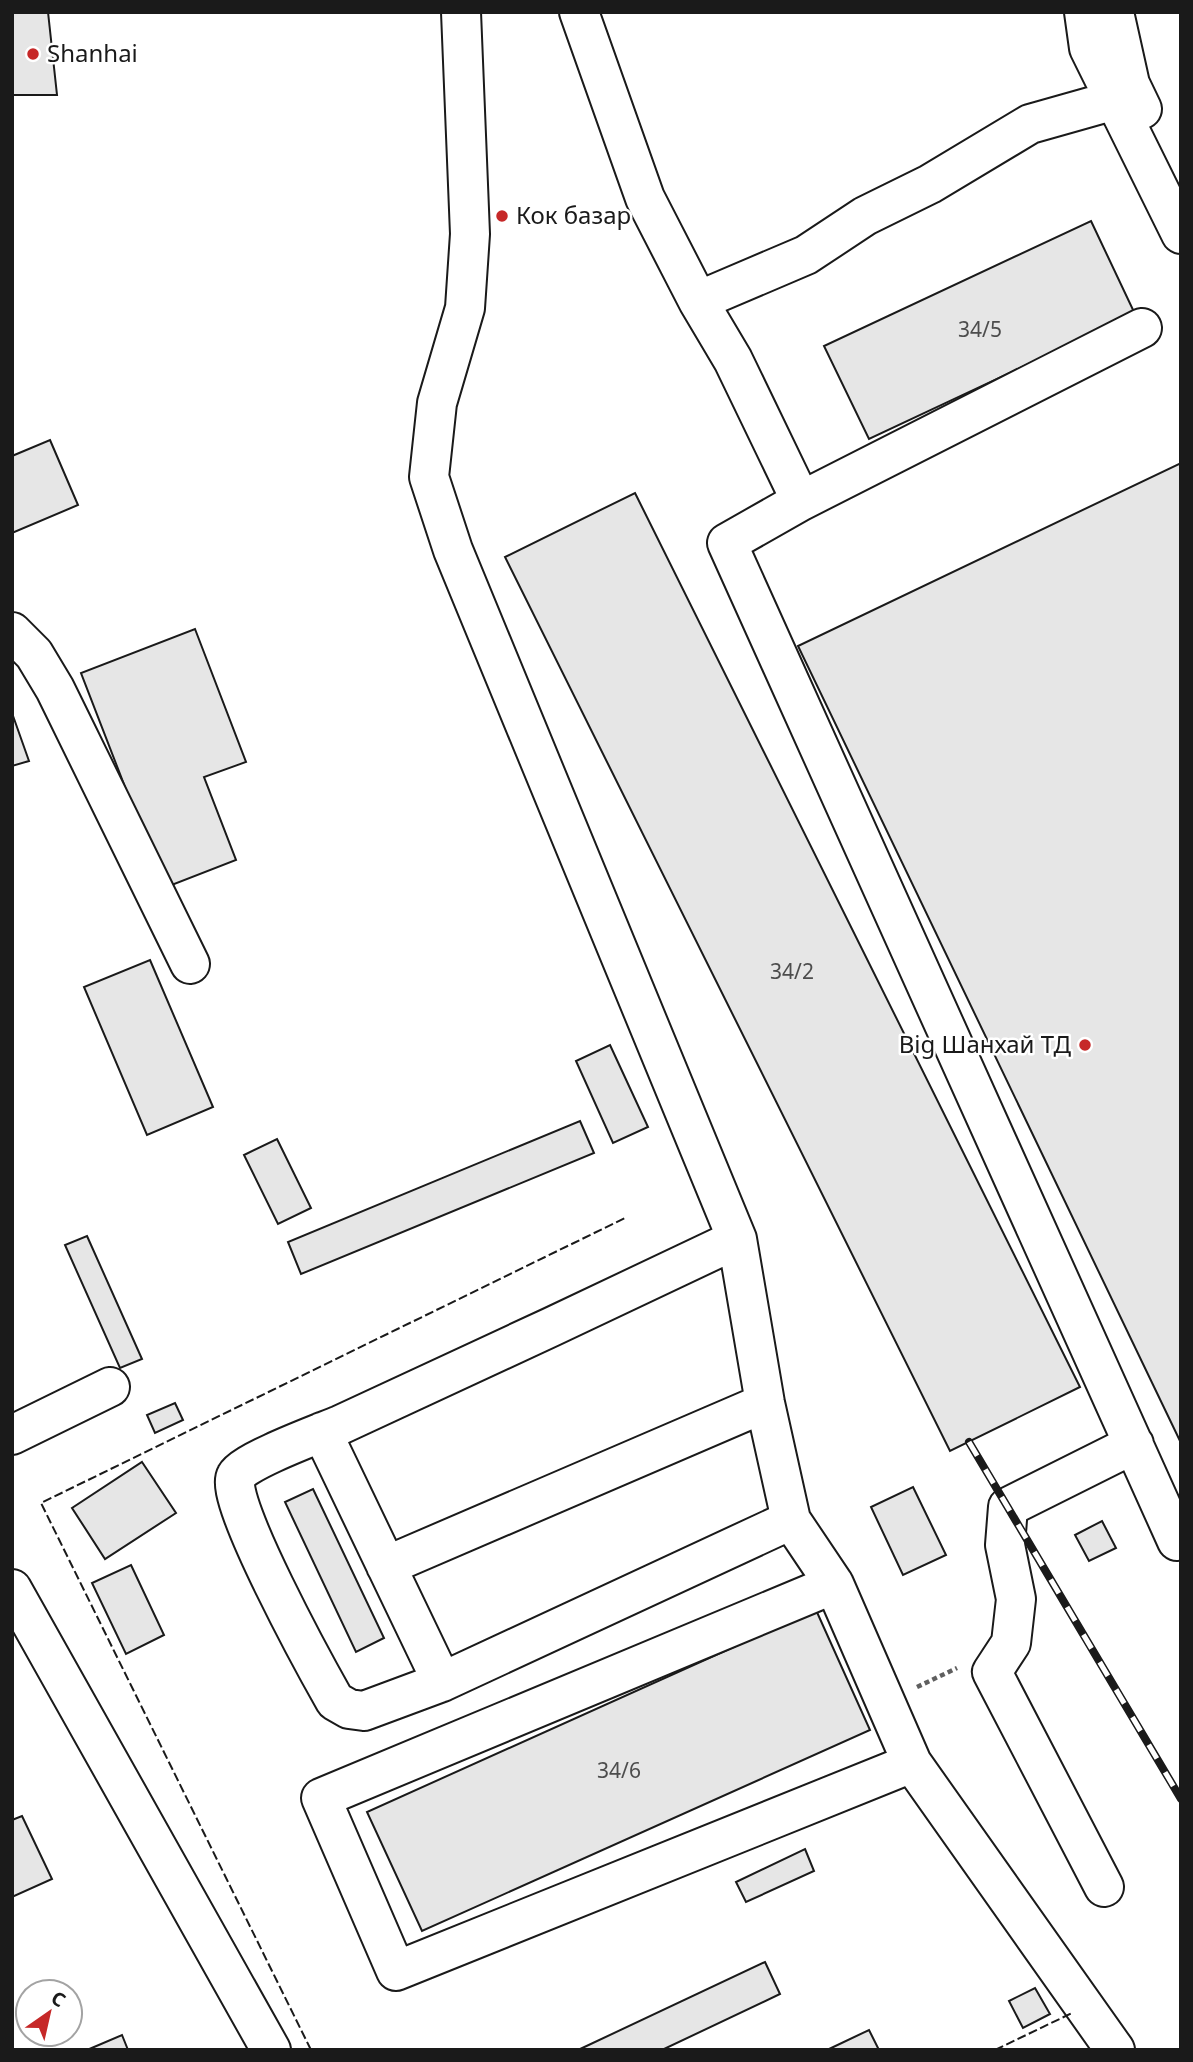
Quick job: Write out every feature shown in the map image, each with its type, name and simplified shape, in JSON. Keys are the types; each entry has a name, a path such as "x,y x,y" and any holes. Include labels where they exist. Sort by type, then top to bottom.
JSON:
{"lane":[{"path":"461,12 470,234 465,309 437,403 429,477 453,550 737,1239 765,1403 792,1520 834,1584 912,1763 1115,2050"},
{"path":"579,12 645,198 698,301 733,360 802,501"},
{"path":"1084,12 1089,48 1181,234"},
{"path":"1114,12 1130,84 1181,182"},
{"path":"698,301 806,255 865,216 930,184 1030,124 1115,100"},
{"path":"1142,328 802,501 727,543 1180,1543"},
{"path":"12,632 34,654 55,689 190,964"},
{"path":"737,1239 266,1457 236,1475 234,1486 242,1513 274,1584 335,1701 349,1709 364,1711 442,1682 792,1520"},
{"path":"12,1435 110,1387"},
{"path":"386,1566 765,1403"},
{"path":"323,1432 442,1682"},
{"path":"1104,1887 992,1672 1011,1643 1016,1599 1005,1545 1008,1507 1134,1444"},
{"path":"834,1584 321,1798 384,1948 396,1971 912,1763"},
{"path":"12,1589 271,2050"}],"path":[{"path":"885,1702 962,1666 992,1672"}],"building":[{"name":"Shanhai","path":"12,12 48,12 57,95 12,95"},
{"path":"1091,221 1135,314 869,439 824,346"},
{"path":"50,440 78,505 12,533 12,456"},
{"name":"Big Шанхай ТД","path":"1181,463 1181,1443 798,646"},
{"path":"635,493 1080,1387 950,1451 505,557"},
{"path":"195,629 246,762 204,777 236,860 164,888 81,673"},
{"path":"12,713 29,761 12,766"},
{"path":"150,960 213,1107 147,1135 84,987"},
{"path":"610,1045 648,1127 613,1143 576,1061"},
{"path":"580,1121 594,1153 301,1274 288,1242"},
{"path":"277,1139 311,1208 278,1224 244,1155"},
{"path":"87,1236 142,1359 120,1368 65,1245"},
{"path":"175,1403 183,1420 155,1433 147,1415"},
{"path":"142,1462 176,1513 105,1559 72,1508"},
{"path":"913,1487 946,1555 903,1575 871,1507"},
{"path":"313,1489 384,1638 356,1652 285,1502"},
{"path":"1102,1521 1116,1548 1089,1561 1075,1535"},
{"path":"131,1565 164,1635 126,1654 92,1583"},
{"path":"816,1610 870,1730 422,1931 367,1812"},
{"path":"22,1816 52,1879 12,1897 12,1820"},
{"path":"805,1849 814,1871 746,1902 736,1882"},
{"path":"765,1962 780,1994 662,2050 578,2050"},
{"path":"1035,1988 1050,2014 1023,2028 1009,2001"},
{"path":"869,2030 879,2050 827,2050"},
{"path":"122,2035 128,2050 87,2050"}],"railway":[{"path":"969,1442 1181,1799"}],"fence":[{"path":"311,2050 41,1503 627,1217"},
{"path":"995,2050 1072,2013"}],"place":[{"name":"Shanhai","path":"33,54"},
{"name":"Кок базар","path":"502,216"},
{"name":"Big Шанхай ТД","path":"1085,1045"}]}
